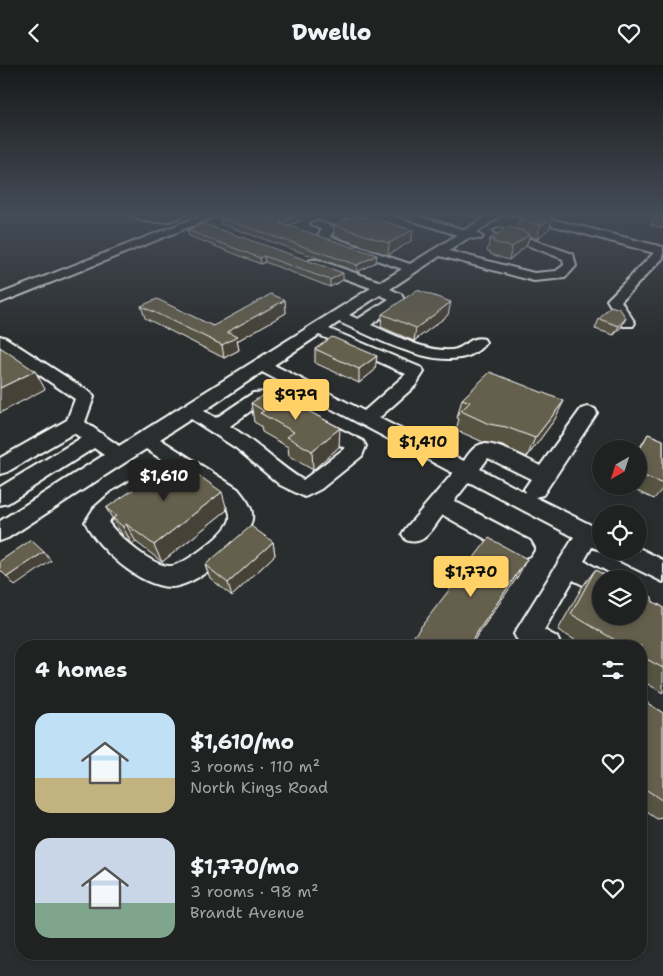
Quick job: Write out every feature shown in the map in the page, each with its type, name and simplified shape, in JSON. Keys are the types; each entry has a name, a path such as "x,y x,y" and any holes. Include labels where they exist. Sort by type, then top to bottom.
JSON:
{"street":[{"path":"0,299 110,256"},
{"path":"374,256 413,269"},
{"path":"0,532 434,256"},
{"path":"468,256 534,277 560,275 570,266 569,257 565,256"},
{"path":"628,323 614,300 658,256"},
{"path":"300,258 381,289 396,297 397,300 360,325"},
{"path":"338,316 434,354 451,355 468,351 478,342"},
{"path":"317,329 416,372 409,382 366,419"},
{"path":"0,341 85,397 75,424 0,467"},
{"path":"261,365 592,535"},
{"path":"190,410 216,427 243,443 295,485 305,489 355,451 356,446 267,397 259,397 216,427"},
{"path":"525,501 588,413"},
{"path":"75,424 119,455"},
{"path":"0,497 96,439"},
{"path":"145,439 177,460 230,495 238,503 242,511 236,532 191,571 177,577 156,573 138,565 100,530 96,522 101,512 114,502 177,460"},
{"path":"414,534 484,450 491,451 544,476"},
{"path":"439,503 522,548"},
{"path":"537,640 527,634 569,565 592,540"},
{"path":"640,560 663,572"},
{"path":"569,565 592,578"}],"building":[{"path":"254,256 293,256 343,273 330,280 264,256 260,258"},
{"path":"329,256 376,256 357,265"},
{"path":"417,290 451,302 416,328 382,314"},
{"path":"271,294 285,300 227,332 237,337 222,345 141,306 157,299 213,326"},
{"path":"611,306 620,309 626,318 619,326 599,319"},
{"path":"332,337 377,356 359,369 315,349"},
{"path":"0,347 35,371 0,388"},
{"path":"490,372 564,401 535,438 506,427 489,424 461,411 470,402 462,399"},
{"path":"268,392 280,399 282,397 340,428 312,451 287,437 294,432 260,413 264,411 251,403"},
{"path":"648,434 663,440 663,484 648,478 648,440 645,440"},
{"path":"177,460 222,492 154,545 126,524 123,527 113,518 116,516 106,508"},
{"path":"251,526 273,542 228,583 205,565"},
{"path":"489,538 527,559 472,640 411,640"},
{"path":"31,540 44,552 7,577 0,570 0,561"},
{"path":"592,576 592,625 647,625 647,594 652,597 653,602 663,607 663,668 647,659 647,640 615,640 571,614"},
{"path":"647,703 663,713 663,801 647,790"}]}
